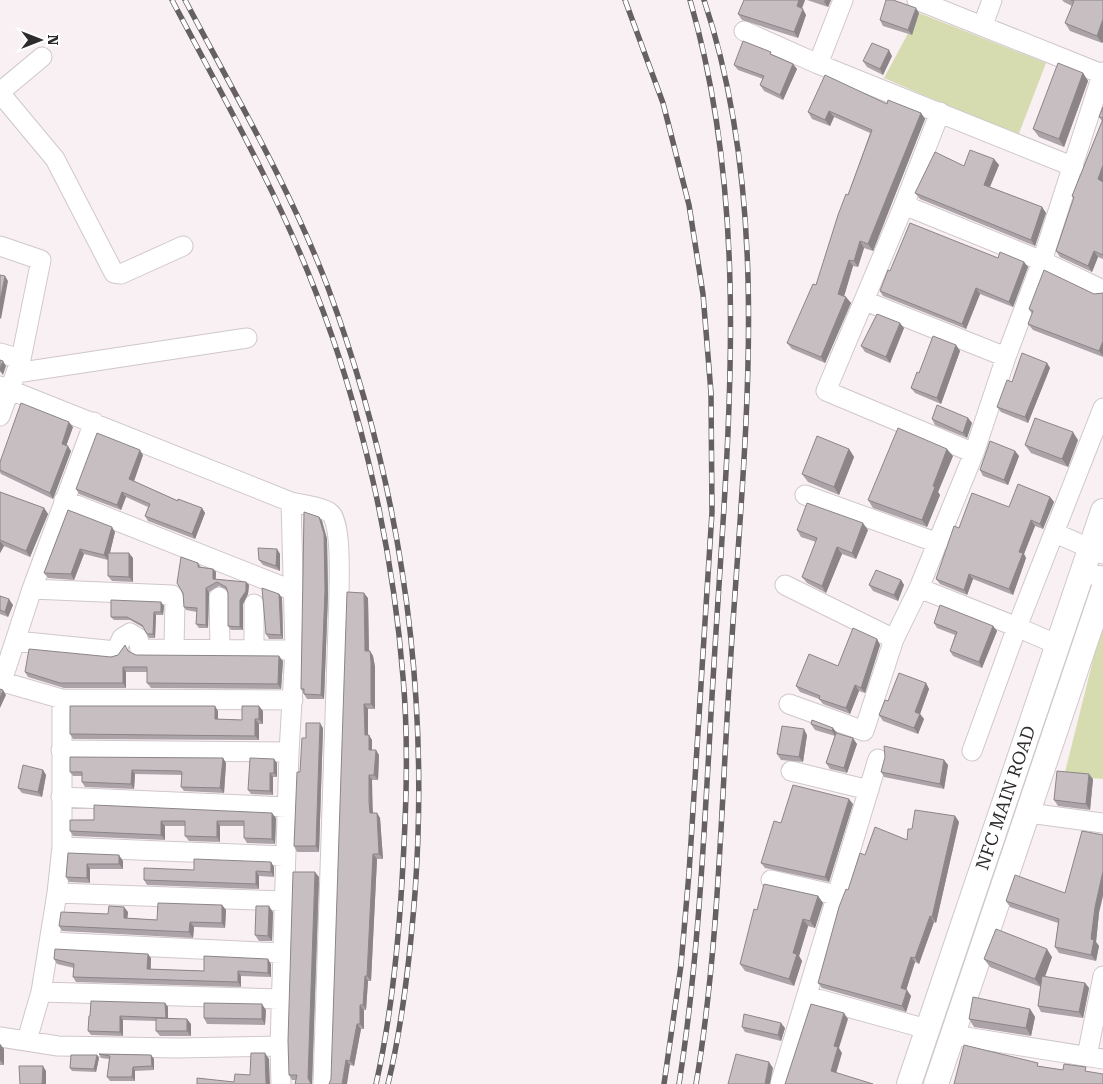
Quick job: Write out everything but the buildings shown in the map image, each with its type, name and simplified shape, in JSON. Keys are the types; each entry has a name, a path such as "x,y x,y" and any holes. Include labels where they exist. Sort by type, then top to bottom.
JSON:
{"main road":[{"name":"NFC MAIN ROAD","path":"909,1084 1058,646 1092,575 1103,511"},
{"name":"NFC MAIN ROAD","path":"936,1084 1103,590"}],"street":[{"path":"818,64 843,0"},
{"path":"789,704 864,731 894,639 919,588 974,453 1074,167 1103,73 917,0"},
{"path":"983,25 992,0"},
{"path":"744,31 818,64 1074,167"},
{"path":"42,57 0,92 55,159 114,273 121,274 183,246"},
{"path":"940,112 865,301 826,391 974,453"},
{"path":"904,205 1042,261 1103,290"},
{"path":"0,246 40,260 12,376 0,416"},
{"path":"865,301 1006,357"},
{"path":"12,376 247,338"},
{"path":"0,353 12,376 94,422 292,502 330,512 335,519 338,533 339,595 323,1084"},
{"path":"972,751 1017,627 1103,408"},
{"path":"94,422 32,589 1,681 62,699 293,700"},
{"path":"806,495 938,543"},
{"path":"64,500 294,591"},
{"path":"281,1084 282,953 289,752 295,650 292,502"},
{"path":"1055,533 1097,551"},
{"path":"784,585 894,639"},
{"path":"919,588 1017,627 1058,646"},
{"path":"32,589 172,595 175,601 174,648"},
{"path":"219,597 220,648"},
{"path":"254,604 254,649"},
{"path":"16,641 116,651 122,638 130,633 138,638 140,649 220,648 295,650"},
{"path":"26,1040 41,992 50,942 62,847 62,699"},
{"path":"61,750 289,752"},
{"path":"780,1084 878,759"},
{"path":"791,771 869,790"},
{"path":"61,797 287,808"},
{"path":"1029,813 1103,823"},
{"path":"62,847 286,856"},
{"path":"771,880 836,895"},
{"path":"57,893 284,901"},
{"path":"50,942 282,953"},
{"path":"952,1035 1095,1058 1103,976"},
{"path":"41,992 281,999"},
{"path":"806,996 927,1029"},
{"path":"0,1037 58,1046 178,1048 280,1046"}],"green space":[{"path":"919,13 1046,63 1018,136 884,78"},
{"path":"1103,620 1103,779 1064,776"}],"railway":[{"path":"172,0 266,179 300,252 332,336 347,383 361,431 383,530 392,579 403,677 406,779 405,830 396,958 390,1009 376,1084"},
{"path":"185,0 278,176 312,248 327,285 352,359 374,433 391,508 404,584 413,660 418,737 419,815 415,893 408,965 398,1037 388,1084"},
{"path":"625,0 663,103 689,205 703,294 711,393 712,512 689,873 681,965 664,1084"},
{"path":"679,1084 692,979 701,874 725,497 729,414 730,330 729,247 722,164 710,81 690,0"},
{"path":"696,1084 710,981 718,877 746,417 748,332 747,247 740,163 726,81 704,0"}]}
